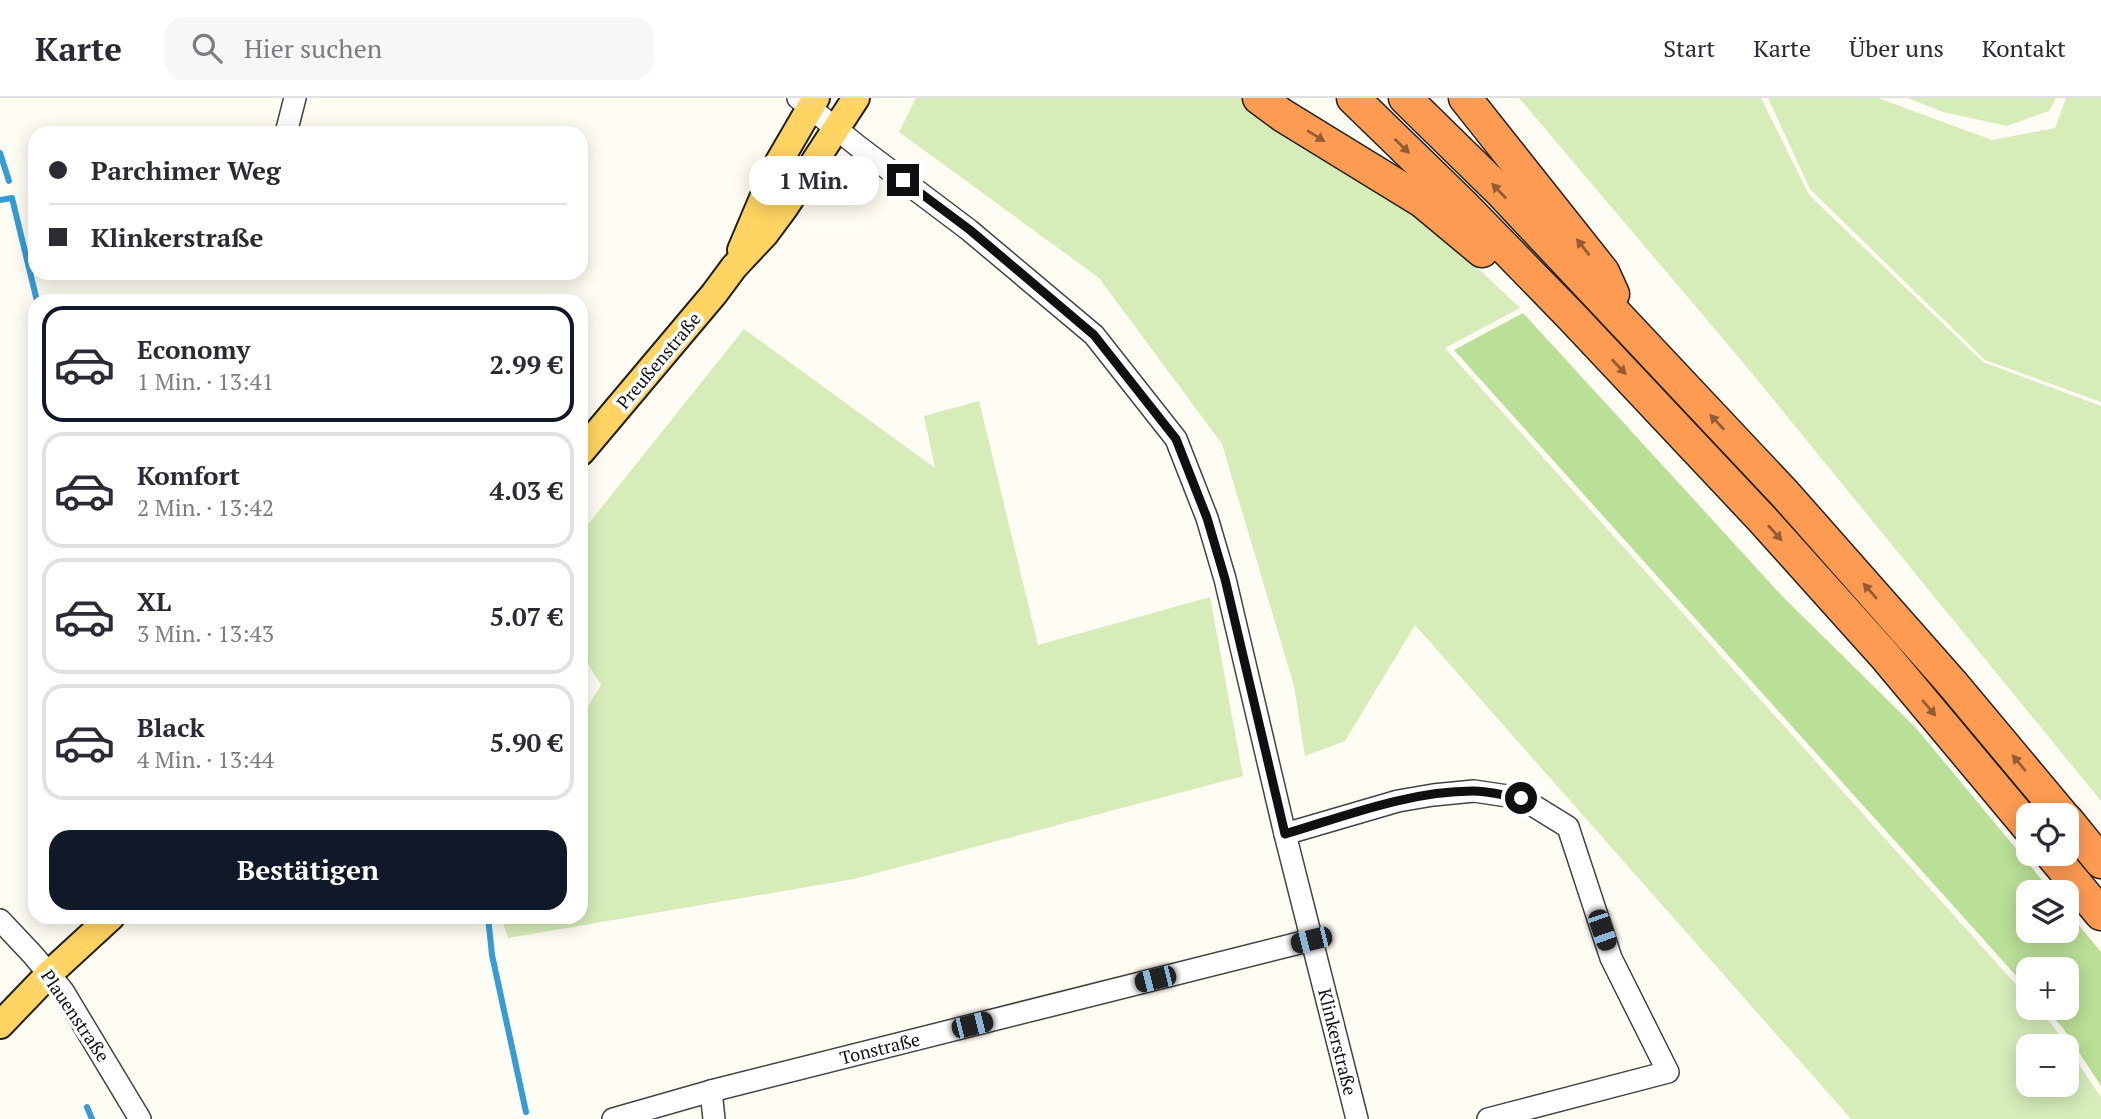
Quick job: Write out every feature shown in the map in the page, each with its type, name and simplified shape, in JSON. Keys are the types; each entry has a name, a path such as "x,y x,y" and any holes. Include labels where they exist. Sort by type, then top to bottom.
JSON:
{"highway":[{"path":"1259,98 1422,201 1526,292 1572,317"},
{"path":"1353,98 1463,205 1572,317 1762,519 1876,646 2016,813"},
{"path":"1405,98 1501,192 1794,505 1951,682 2052,803"},
{"path":"1465,98 1603,272 1628,327"},
{"path":"2079,835 2101,862"},
{"path":"2061,866 2101,914"}],"main road":[{"name":"Preußenstraße","path":"588,444 772,225 856,98"},
{"name":"Preußenstraße","path":"734,267 776,165 808,101"},
{"path":"0,1025 49,974 103,924"}],"street":[{"path":"288,126 295,98"},
{"name":"Klinkerstraße","path":"808,101 836,129 970,230 1094,335 1176,439 1207,518 1225,579 1285,834 1357,1119"},
{"path":"1285,834 1398,801 1474,791 1521,798 1568,827 1611,958 1668,1072 1488,1119"},
{"name":"Plauenstraße","path":"0,920 63,991 140,1119"},
{"name":"Tonstraße","path":"613,1119 711,1091 1311,940"},
{"path":"711,1091 714,1119"}],"green space":[{"path":"916,98 1243,98 1427,220 1520,308 1445,348 2016,985 2016,1020 2048,1020 2053,1026 2059,1034 2016,1034 2016,1097 2079,1097 2079,1065 2101,1097 2101,1119 1851,1119 1415,625 1345,741 1305,756 1294,686 1222,444 1099,278 899,132"},
{"path":"1519,98 1761,98 1809,195 1983,362 2101,406 2101,801 1741,360"},
{"path":"1768,98 1878,98 1992,140 2055,128 2066,98 2101,98 2101,402 1985,360 1810,189"},
{"path":"1908,98 2056,98 2049,111 2007,126 1943,112"},
{"path":"1523,313 1784,598 1916,728 2016,849 2016,866 2030,866 2042,880 2016,880 2016,943 2079,943 2079,925 2101,952 2101,1086 2079,1052 2079,1034 2067,1034 2056,1020 2079,1020 2079,957 2016,957 2016,976 1454,350"},
{"path":"744,329 935,468 924,416 979,401 1038,645 1210,597 1243,776 854,879 508,938 503,924 588,924 588,706 601,685 588,664 588,524"}],"waterway":[{"path":"0,153 9,181"},
{"path":"0,200 12,198 28,264"},
{"path":"32,280 35,294"},
{"path":"489,924 492,955 526,1112"},
{"path":"87,1107 92,1119"}],"route":[{"path":"903,180 970,230 1094,335 1176,439 1207,518 1225,579 1285,834 1398,801 1433,795 1474,791 1521,798"}]}
